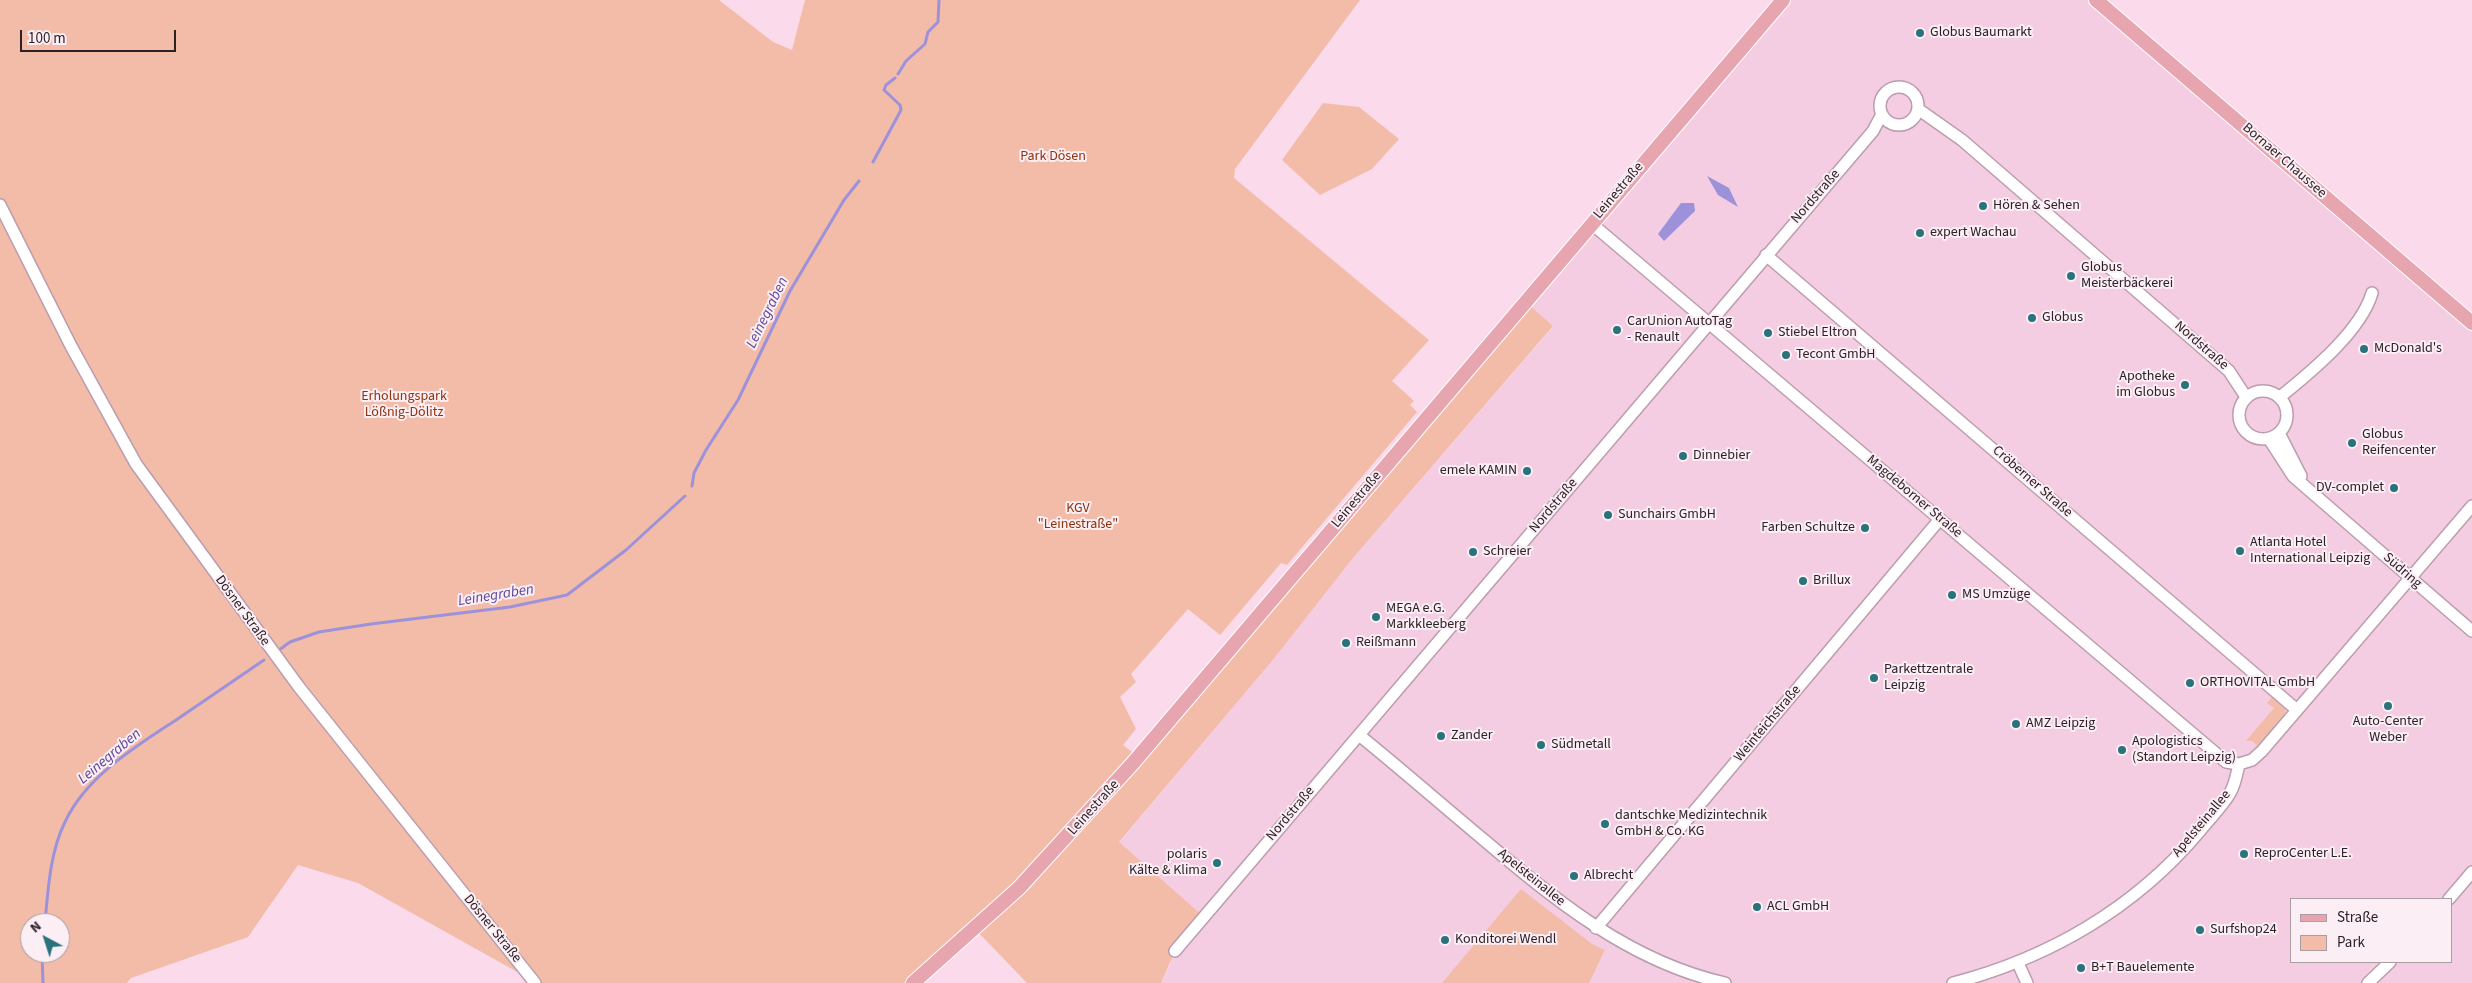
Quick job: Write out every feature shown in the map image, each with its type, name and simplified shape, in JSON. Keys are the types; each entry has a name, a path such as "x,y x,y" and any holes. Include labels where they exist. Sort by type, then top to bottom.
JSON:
{"main road":[{"name":"Leinestraße","path":"913,983 1019,888 1078,825 1782,0"},
{"name":"Bornaer Chaussee","path":"2096,0 2472,323"}],"street":[{"name":"Nordstraße","path":"1175,951 1874,130 1882,114 1880,109 1882,97 1886,93 1896,88 1905,88 1913,93 1918,104 1918,110 1962,140 2229,371 2246,397"},
{"path":"1874,130 1892,124 1908,123 1914,118 1918,110"},
{"path":"1882,114 1892,124"},
{"name":"Dösner Straße","path":"0,205 6,221 71,346 136,464 310,701 535,983"},
{"name":"Magdeborner Straße","path":"1592,224 2226,762 2239,764"},
{"name":"Cröberner Straße","path":"1766,255 2297,710"},
{"path":"2280,396 2314,370 2367,309 2372,292"},
{"path":"2264,390 2280,396 2285,404 2288,416 2284,428 2274,436 2255,438 2243,429 2239,414 2246,397 2264,390"},
{"name":"Südring","path":"2274,436 2309,490 2472,631"},
{"path":"2239,764 2252,760 2262,752 2472,506"},
{"name":"Weinteichstraße","path":"1596,928 1940,519"},
{"name":"Apelsteinallee","path":"1359,735 1525,875 1596,928 1658,962 1725,983"},
{"name":"Apelsteinallee","path":"1953,983 1986,975 2018,963 2107,915 2145,886 2182,851 2231,793 2239,764"},
{"path":"2450,898 2472,872"},
{"path":"2018,963 2027,983"},
{"path":"2368,983 2389,963"}],"shaded area":[{"path":"1783,0 2096,0 2472,323 2472,983 1161,983 1171,963 1119,843 1272,661 1353,558 1553,327 1526,302"},
{"path":"1707,176 1729,188 1738,207 1718,195"},
{"path":"1681,203 1694,203 1695,211 1664,241 1658,234"}],"green space":[{"name":"Erholungspark Lößnig-Dölitz","path":"0,0 719,0 773,42 792,50 805,0 1360,0 1235,169 1234,178 1429,340 1392,381 1414,401 1410,405 1417,412 1287,565 1281,563 1220,635 1188,609 1131,674 1136,682 1120,697 1136,729 1123,745 1132,752 1056,838 1014,882 904,983 537,983 358,883 298,865 248,937 131,978 127,983 0,983"},
{"path":"1323,103 1359,107 1399,139 1372,169 1320,195 1282,160"},
{"path":"1526,302 1553,326 1353,558 1272,661 1119,842 1204,917 1175,951 1161,983 1027,983 975,929 1019,888"},
{"path":"2273,696 2286,710 2283,717 2258,746 2252,741 2246,741 2274,708 2267,703"},
{"path":"1521,889 1592,944 1605,950 1589,983 1442,983"}],"waterway":[{"name":"Leinegraben","path":"898,74 906,61 925,44 928,32 938,22 939,0"},
{"name":"Leinegraben","path":"873,162 901,110 900,105 884,90 886,85 895,78"},
{"name":"Leinegraben","path":"692,486 694,473 706,450 738,400 790,291 844,200 859,181"},
{"name":"Leinegraben","path":"279,650 290,642 319,632 510,607 567,595 626,550 685,496"},
{"name":"Leinegraben","path":"46,913 50,871 56,846 74,805 86,790 114,763 130,751 264,660"},
{"name":"Leinegraben","path":"42,963 43,983"}],"place":[{"name":"Globus Baumarkt","path":"1920,33"},
{"name":"Hören & Sehen","path":"1983,206"},
{"name":"expert Wachau","path":"1920,233"},
{"name":"Globus Meisterbäckerei","path":"2071,276"},
{"name":"Globus","path":"2032,318"},
{"name":"CarUnion AutoTag - Renault","path":"1617,330"},
{"name":"Stiebel Eltron","path":"1768,333"},
{"name":"McDonald's","path":"2364,349"},
{"name":"Tecont GmbH","path":"1786,355"},
{"name":"Apotheke im Globus","path":"2185,385"},
{"name":"Globus Reifencenter","path":"2352,443"},
{"name":"Dinnebier","path":"1683,456"},
{"name":"emele KAMIN","path":"1527,471"},
{"name":"DV-complet","path":"2394,488"},
{"name":"Sunchairs GmbH","path":"1608,515"},
{"name":"Farben Schultze","path":"1865,528"},
{"name":"Atlanta Hotel International Leipzig","path":"2240,551"},
{"name":"Schreier","path":"1473,552"},
{"name":"Brillux","path":"1803,581"},
{"name":"MS Umzüge","path":"1952,595"},
{"name":"MEGA e.G. Markkleeberg","path":"1376,617"},
{"name":"Reißmann","path":"1346,643"},
{"name":"Parkettzentrale Leipzig","path":"1874,678"},
{"name":"ORTHOVITAL GmbH","path":"2190,683"},
{"name":"Auto-Center Weber","path":"2388,706"},
{"name":"AMZ Leipzig","path":"2016,724"},
{"name":"Zander","path":"1441,736"},
{"name":"Südmetall","path":"1541,745"},
{"name":"Apologistics (Standort Leipzig)","path":"2122,750"},
{"name":"dantschke Medizintechnik GmbH & Co. KG","path":"1605,824"},
{"name":"ReproCenter L.E.","path":"2244,854"},
{"name":"polaris Kälte & Klima","path":"1217,863"},
{"name":"Albrecht","path":"1574,876"},
{"name":"ACL GmbH","path":"1757,907"},
{"name":"Surfshop24","path":"2200,930"},
{"name":"Konditorei Wendl","path":"1445,940"},
{"name":"B+T Bauelemente","path":"2081,968"}],"park label":[{"name":"Park Dösen","path":"1053,157"},
{"name":"KGV \"Leinestraße\"","path":"1078,518"}]}
